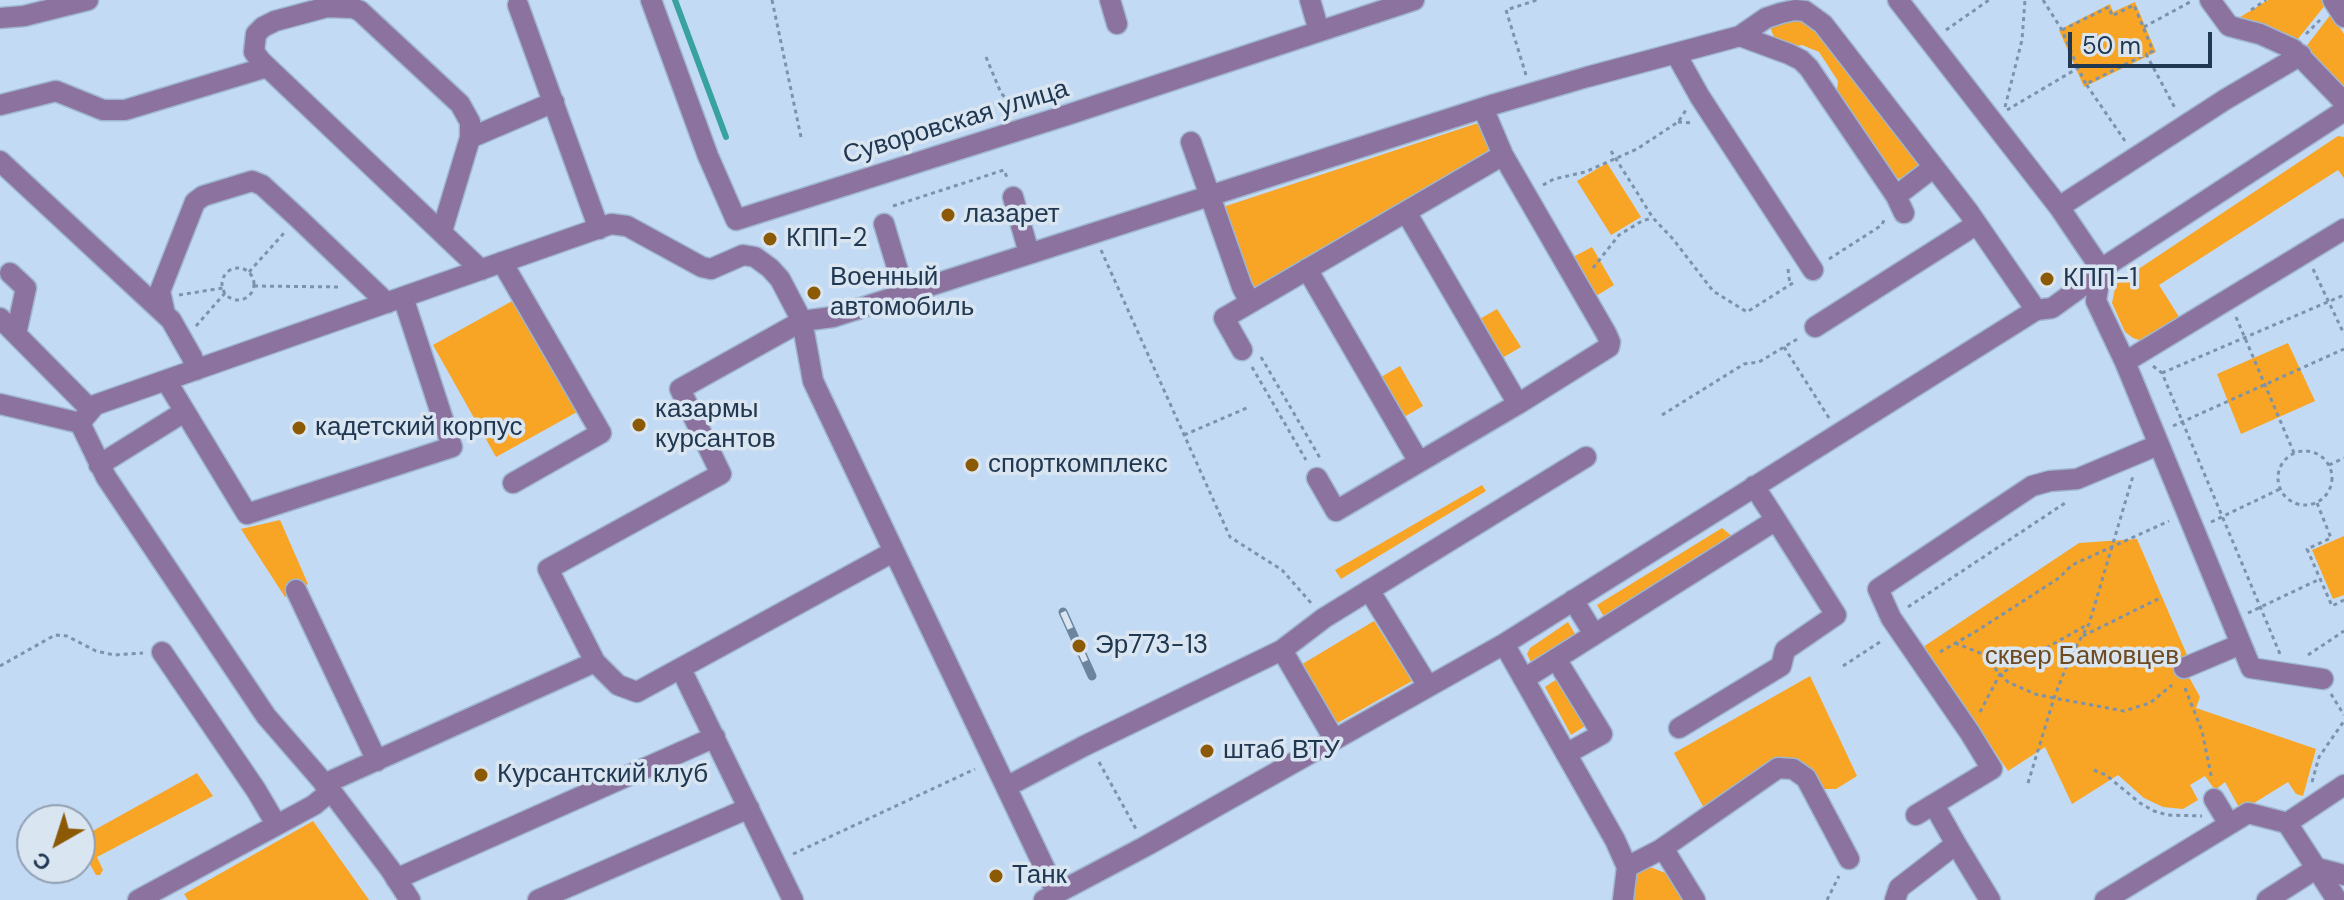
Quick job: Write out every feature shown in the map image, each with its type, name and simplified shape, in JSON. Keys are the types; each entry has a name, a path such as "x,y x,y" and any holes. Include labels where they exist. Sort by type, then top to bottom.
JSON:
{"street":[{"path":"0,18 24,16 88,0"},
{"name":"Суворовская улица","path":"651,0 708,156 736,220 1016,132 1414,0"},
{"path":"1110,0 1117,24"},
{"path":"1310,0 1319,31"},
{"path":"1898,0 2059,207 2101,269 2096,301 2131,358 2151,444 2190,522 2251,668 2323,679"},
{"path":"2210,0 2229,26 2260,34 2297,52 2344,102"},
{"path":"518,5 599,229"},
{"path":"442,231 470,138 470,122 460,104 360,11 353,8 327,7 263,27 256,34 254,52 267,67 481,270"},
{"path":"2328,9 2344,17"},
{"path":"893,552 637,692 618,685 595,662 548,569 721,474 680,389 802,321 833,317 1532,93 1740,36 1766,18 1781,13 1805,11 1823,24 1977,224 2036,310"},
{"path":"1740,36 1801,60 1900,204 1934,167"},
{"path":"2059,207 2297,52"},
{"path":"1676,54 1700,97 1813,270"},
{"path":"0,105 56,91 103,110 125,110 267,67"},
{"path":"470,138 554,102"},
{"path":"1318,469 1336,511 1609,347 1606,333 1503,155 1483,108"},
{"path":"85,417 95,405 620,223 702,267 711,269 743,255 755,257 780,279 802,321 813,381 1006,787 1050,896 1146,846 1504,644 2036,310 2052,308 2101,269 2344,111"},
{"path":"1191,142 1250,302"},
{"path":"1251,353 1224,318 1503,155"},
{"path":"0,161 163,306"},
{"path":"167,382 247,514 452,447 395,300 368,287 262,185 252,181 203,196 195,202 160,291 163,306 192,357 196,370"},
{"path":"1013,197 1029,253"},
{"path":"1406,212 1518,404"},
{"path":"884,224 905,294"},
{"path":"1815,327 1977,224"},
{"path":"2131,358 2344,229"},
{"path":"502,262 601,433 513,483"},
{"path":"1307,269 1419,462"},
{"path":"10,273 26,288 16,334"},
{"path":"0,318 85,417 99,465 266,716 328,788 410,900"},
{"path":"0,404 85,417"},
{"path":"99,465 184,412"},
{"path":"1990,900 1956,844 1925,810 1992,769 1895,624 1878,589 2032,486 2077,479 2151,444"},
{"path":"1006,787 1282,650 1324,618 1586,457"},
{"path":"1679,728 1781,666 1785,650 1836,615 1754,486"},
{"path":"1524,679 1776,520"},
{"path":"296,590 377,761"},
{"path":"1369,590 1428,686"},
{"path":"1573,600 1594,634"},
{"path":"1504,644 1615,840 1627,867 1623,900"},
{"path":"2182,672 2241,644"},
{"path":"1282,650 1334,739"},
{"path":"162,652 276,824"},
{"path":"1556,659 1602,734 1566,754"},
{"path":"138,900 314,805 328,788 377,761 595,662"},
{"path":"681,669 793,900"},
{"path":"396,879 715,737"},
{"path":"1627,867 1663,848 1778,768 1793,769 1806,778 1849,859"},
{"path":"2105,900 2248,813 2295,818 2344,785"},
{"path":"2214,799 2229,824"},
{"path":"538,900 749,808"},
{"path":"2295,818 2317,868 2337,900"},
{"path":"1895,900 1899,888 1956,844"},
{"path":"1663,848 1695,900"},
{"path":"2267,900 2317,868 2344,875"}],"path":[{"path":"772,0 801,137"},
{"path":"1532,93 1506,10 1537,0"},
{"path":"1930,41 1989,0"},
{"path":"2025,0 2022,40 2004,111 2078,68"},
{"path":"2043,0 2062,30 2086,84 2135,157"},
{"path":"2143,27 2194,0"},
{"path":"2062,30 2109,7 2112,16 2134,5 2153,51 2086,84"},
{"path":"2297,52 2328,9"},
{"path":"2146,54 2184,125"},
{"path":"986,57 1001,93 1009,102 1016,132"},
{"path":"1526,195 1554,179 1585,172 1637,149 1678,122 1688,107"},
{"path":"1678,122 1703,125"},
{"path":"1583,293 1590,272 1612,241 1642,221 1653,218 1611,151"},
{"path":"884,224 880,211 1004,170 1013,197"},
{"path":"249,272 298,218"},
{"path":"1093,233 1230,537 1282,570 1324,618"},
{"path":"2305,252 2344,334"},
{"path":"183,341 224,291 223,278 230,270 240,268 249,272 254,286"},
{"path":"224,291 234,299 244,298 254,286"},
{"path":"254,286 368,287"},
{"path":"163,306 224,291"},
{"path":"2162,373 2344,295"},
{"path":"2228,299 2294,453"},
{"path":"1662,415 1744,364 1759,362 1815,327"},
{"path":"1784,347 1839,434"},
{"path":"2028,783 2054,698 2070,657 2089,624 2113,545 2151,444 2183,422 2344,349"},
{"path":"1251,353 1318,469"},
{"path":"1251,353 1318,469"},
{"path":"2131,358 2162,373 2287,673"},
{"path":"1184,435 1249,407"},
{"path":"2310,451 2329,465 2332,482 2329,491 2317,503 2300,505 2292,502 2280,489 2278,472 2281,464 2294,453 2310,451"},
{"path":"2329,465 2344,458"},
{"path":"1922,661 2059,578 2072,565 2113,545 2190,522 2222,516 2280,489"},
{"path":"1843,666 1895,624 2075,497"},
{"path":"2317,503 2331,538 2307,549 2332,606 2344,600"},
{"path":"2232,620 2320,579"},
{"path":"2081,637 2162,597"},
{"path":"1970,733 2000,674 2089,624"},
{"path":"2287,673 2293,665 2344,631"},
{"path":"0,666 55,635 67,636 96,651 114,655 162,652"},
{"path":"1955,643 1980,653 2018,687 2054,698 2124,711 2158,699 2182,672 2202,731 2216,789 2214,799"},
{"path":"2295,818 2319,757 2344,721"},
{"path":"1090,744 1146,846"},
{"path":"775,863 983,765"},
{"path":"2094,770 2106,775 2154,811 2167,815 2206,816 2229,824"},
{"path":"1827,900 1849,859"}],"green space":[{"path":"2268,0 2324,0 2326,4 2293,45 2232,22"},
{"path":"2135,2 2156,52 2084,87 2059,30 2110,4 2113,12"},
{"path":"2331,14 2344,34 2344,96 2302,52"},
{"path":"1786,20 1799,20 1815,30 1923,168 1907,179 1891,178 1836,99 1838,81 1819,52 1802,45 1791,47 1775,40 1770,27"},
{"path":"1480,124 1493,152 1255,289 1250,287 1223,211 1226,206"},
{"path":"2338,136 2344,137 2344,178 2338,170 2159,285 2181,320 2142,341 2125,332 2112,303 2116,284"},
{"path":"1607,163 1641,217 1611,235 1577,181"},
{"path":"1592,247 1614,285 1596,296 1573,257"},
{"path":"514,300 577,412 496,457 433,345"},
{"path":"1497,309 1521,347 1502,358 1478,320"},
{"path":"2288,343 2315,401 2241,434 2217,374"},
{"path":"1400,366 1423,406 1404,417 1381,377"},
{"path":"1482,485 1486,491 1341,579 1335,570"},
{"path":"280,520 308,584 285,597 241,529"},
{"path":"1722,528 1733,537 1604,617 1597,605"},
{"path":"2344,536 2344,595 2333,599 2312,550"},
{"name":"сквер Бамовцев","path":"2137,539 2187,655 2180,661 2200,697 2196,708 2316,749 2303,796 2296,794 2288,782 2241,811 2225,782 2215,790 2205,776 2190,785 2198,800 2183,809 2163,807 2144,798 2118,775 2072,804 2045,747 2008,771 1923,647 2079,543"},
{"path":"1374,621 1412,681 1334,725 1299,666"},
{"path":"1568,622 1575,634 1531,662 1527,654 1530,648"},
{"path":"1810,676 1857,776 1836,789 1824,789 1801,766 1705,810 1674,753"},
{"path":"1560,677 1590,723 1571,735 1545,687"},
{"path":"197,773 213,796 97,857 103,870 100,875 96,875 96,829"},
{"path":"313,821 369,900 188,900 184,894"},
{"path":"1650,867 1668,874 1687,900 1629,900 1631,884 1642,869"}],"waterway":[{"path":"675,0 726,137"}],"railway":[{"path":"1063,612 1092,676"}],"place":[{"name":"лазарет","path":"948,215"},
{"name":"КПП-2","path":"770,239"},
{"name":"КПП-1","path":"2047,279"},
{"name":"Военный автомобиль","path":"814,293"},
{"name":"казармы курсантов","path":"639,425"},
{"name":"кадетский корпус","path":"299,428"},
{"name":"спорткомплекс","path":"972,465"},
{"name":"Эр773-13","path":"1079,646"},
{"name":"штаб ВТУ","path":"1207,751"},
{"name":"Курсантский клуб","path":"481,775"},
{"name":"Танк","path":"996,876"}]}
